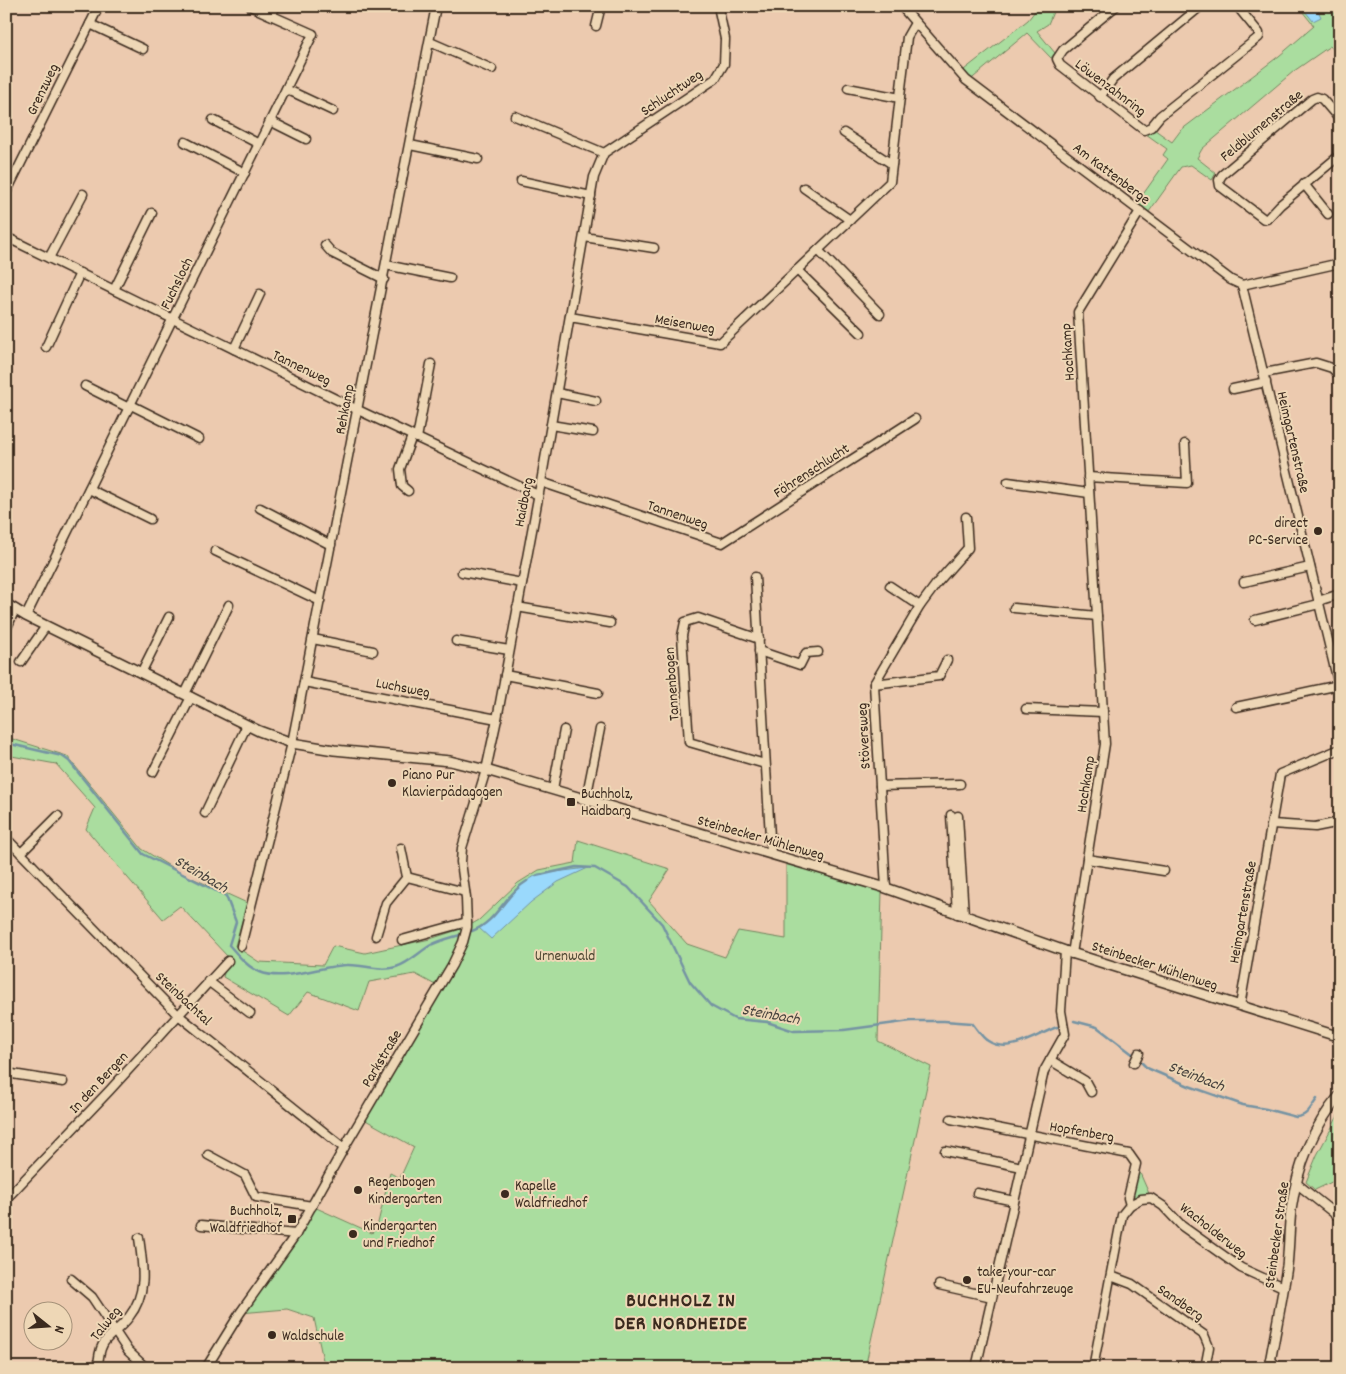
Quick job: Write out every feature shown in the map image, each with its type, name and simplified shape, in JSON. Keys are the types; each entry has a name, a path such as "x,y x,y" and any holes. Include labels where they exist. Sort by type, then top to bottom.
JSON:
{"street":[{"name":"Grenzweg","path":"6,194 99,6"},
{"path":"250,6 269,14 276,6"},
{"name":"Rehkamp","path":"292,743 436,6"},
{"path":"596,26 601,6"},
{"name":"Schluchtweg","path":"604,153 715,79 724,64 725,39 718,6"},
{"name":"Am Kattenberge","path":"901,6 966,80 1231,280 1242,285"},
{"name":"Löwenzahnring","path":"1116,6 1063,50 1057,59 1060,65 1144,130 1148,129 1160,116 1259,38 1259,33 1237,6"},
{"path":"1100,97 1113,79 1201,6"},
{"name":"Fuchsloch","path":"26,616 313,34 269,14"},
{"name":"Meisenweg","path":"570,316 720,344 890,182 907,37 915,23"},
{"path":"90,24 143,48"},
{"path":"430,42 492,70"},
{"path":"848,88 900,98"},
{"path":"286,89 333,111"},
{"name":"Feldblumenstraße","path":"1340,120 1322,99 1317,97 1312,99 1222,175 1219,180 1220,186 1264,219 1268,219 1280,204 1340,155"},
{"path":"515,116 604,153"},
{"path":"213,120 259,144"},
{"path":"270,121 306,139"},
{"path":"844,133 892,164"},
{"path":"185,142 245,173"},
{"path":"410,146 478,159"},
{"name":"Haidbarg","path":"486,770 541,482 594,177 604,153"},
{"path":"521,181 591,196"},
{"path":"1304,184 1328,214"},
{"path":"804,188 850,220"},
{"path":"49,258 82,194"},
{"name":"Hochkamp","path":"1069,953 1087,860 1105,744 1078,312 1140,211"},
{"path":"114,290 152,213"},
{"name":"Tannenweg","path":"6,237 358,410 538,495"},
{"path":"584,237 654,248"},
{"path":"325,245 332,254 384,278"},
{"path":"818,250 880,314"},
{"path":"1242,285 1340,263"},
{"path":"386,265 450,278"},
{"path":"797,270 861,333"},
{"path":"46,347 80,273"},
{"name":"Heimgartenstraße","path":"1236,707 1339,687 1242,285"},
{"path":"234,349 260,294"},
{"path":"1264,373 1316,363 1332,368 1340,376"},
{"path":"408,491 402,486 400,469 414,437 431,364"},
{"name":"Heimgartenstraße","path":"1233,389 1266,382"},
{"path":"85,386 199,439"},
{"path":"557,394 596,400"},
{"name":"Föhrenschlucht","path":"722,543 915,420"},
{"path":"551,425 593,432"},
{"path":"1088,477 1187,483 1185,444"},
{"name":"Tannenweg","path":"541,482 722,543"},
{"path":"1008,482 1089,493"},
{"path":"89,489 150,519"},
{"path":"260,508 331,544"},
{"name":"Stöversweg","path":"886,888 874,684 920,606 937,583 968,548 966,517"},
{"path":"215,551 320,601"},
{"path":"1244,582 1310,566"},
{"path":"462,572 522,583"},
{"path":"754,577 771,854"},
{"path":"890,586 920,606"},
{"path":"1255,620 1319,603 1340,594"},
{"name":"Steinbecker Mühlenweg","path":"6,604 26,616 247,725 292,743 334,750 450,761 486,770 886,888 1069,953 1340,1036"},
{"path":"153,772 229,605"},
{"path":"517,607 610,623"},
{"path":"1014,608 1097,616"},
{"path":"6,630 15,609"},
{"path":"141,673 169,617"},
{"name":"Tannenbogen","path":"758,639 698,618 685,622 682,636 688,742 765,764"},
{"path":"21,662 46,626"},
{"path":"313,639 373,651"},
{"path":"456,641 509,650"},
{"path":"759,651 800,665 806,653 818,652"},
{"name":"Stöversweg","path":"874,684 939,676 947,660"},
{"path":"505,675 598,694"},
{"name":"Luchsweg","path":"304,682 497,719"},
{"path":"1026,709 1103,712"},
{"path":"205,813 247,725"},
{"path":"586,799 600,729"},
{"path":"553,790 564,730"},
{"path":"241,946 292,743"},
{"name":"Heimgartenstraße","path":"1240,1006 1280,774 1340,749"},
{"name":"Parkstraße","path":"206,1368 240,1313 296,1234 344,1148 452,965 463,942 467,922 461,862 462,848 486,770"},
{"name":"Stöversweg","path":"880,786 960,784"},
{"path":"955,815 960,914"},
{"path":"21,853 58,816"},
{"path":"1272,824 1315,827 1340,822"},
{"name":"Steinbachtal","path":"6,841 10,842 21,853 177,1014 344,1148"},
{"path":"401,848 407,877"},
{"path":"1087,860 1164,871"},
{"path":"407,877 465,892"},
{"path":"376,936 386,903 407,877"},
{"path":"402,940 467,922"},
{"name":"Hopfenberg","path":"976,1368 1044,1071 1065,1034 1061,1011 1069,953"},
{"name":"In den Bergen","path":"6,1199 109,1091 177,1014 228,961"},
{"path":"208,981 250,1013"},
{"path":"1134,1063 1138,1053"},
{"path":"1050,1060 1085,1081 1091,1092"},
{"path":"6,1073 64,1082"},
{"name":"Steinbecker Straße","path":"1278,1368 1270,1364 1289,1249 1291,1211 1296,1183 1318,1125 1340,1095"},
{"name":"Hopfenberg","path":"952,1119 1029,1136 1129,1154 1136,1164 1128,1198 1130,1205"},
{"path":"945,1150 1022,1167"},
{"path":"208,1155 245,1175 256,1197 312,1206"},
{"path":"1296,1183 1340,1218"},
{"path":"976,1193 1014,1201"},
{"name":"Wacholderweg","path":"1130,1205 1141,1199 1151,1198 1163,1206 1182,1226 1240,1268 1283,1287"},
{"path":"1093,1368 1122,1215 1130,1205"},
{"path":"201,1224 296,1234"},
{"name":"Talweg","path":"98,1368 99,1354 103,1343 128,1318 140,1295 144,1272 139,1238"},
{"name":"Sandberg","path":"1111,1276 1132,1284 1204,1335 1208,1347 1205,1368"},
{"path":"71,1279 92,1297 128,1351 146,1368"},
{"path":"939,1285 992,1297"}],"green space":[{"path":"1039,6 1060,6 1053,12 1048,24 1037,31 1055,53 1051,58 1027,33 968,82 960,73 1028,20"},
{"path":"1298,6 1340,6 1340,57 1330,46 1294,71 1202,149 1197,158 1216,173 1212,180 1191,165 1181,167 1146,216 1134,207 1168,159 1163,155 1167,149 1146,134 1151,127 1172,142 1181,130 1279,56 1314,26"},
{"name":"Urnenwald","path":"6,737 67,756 142,849 179,872 247,903 235,946 259,962 323,965 333,946 365,953 430,939 467,927 479,920 518,883 539,870 575,863 578,840 670,869 649,901 687,944 725,957 738,931 786,939 786,858 882,891 878,1041 931,1067 865,1368 343,1368 343,1366 323,1360 314,1318 287,1309 240,1313 312,1206 372,1233 377,1227 390,1173 400,1178 414,1147 362,1118 439,987 415,974 369,982 359,1011 308,992 289,1016 223,977 228,957 180,906 163,919 86,829 95,808 56,764 6,755"},
{"path":"1340,1112 1340,1178 1315,1190 1306,1182 1317,1155"},
{"path":"1136,1164 1151,1198 1130,1205"}],"water":[{"path":"1301,6 1316,6 1321,17 1313,21"},
{"path":"588,868 558,882 531,902 491,939 479,928 491,919 519,886 538,874"}],"waterway":[{"name":"Steinbach","path":"6,743 62,756 69,761 143,854 226,896 236,922 229,945 239,957 255,970 269,975 280,975 346,965 377,968 396,967 431,945 460,935"},
{"name":"Steinbach","path":"536,876 576,867 595,868 628,887 662,924 690,982 711,1006 735,1019 767,1022 794,1031 844,1030 911,1021 972,1023 986,1040 996,1045 1005,1046 1023,1042 1057,1027"},
{"name":"Steinbach","path":"472,931 481,927 495,915 513,893 527,881"},
{"name":"Steinbach","path":"1074,1021 1097,1027 1135,1056"},
{"name":"Steinbach","path":"1139,1060 1147,1068 1189,1086 1243,1105 1296,1117 1306,1113 1317,1099"}],"place":[{"name":"direct PC-Service","path":"1318,531"},
{"name":"Piano Pur Klavierpädagogen","path":"392,783"},
{"name":"Buchholz, Haidbarg","path":"571,802"},
{"name":"Regenbogen Kindergarten","path":"358,1190"},
{"name":"Kapelle Waldfriedhof","path":"505,1194"},
{"name":"Buchholz, Waldfriedhof","path":"292,1219"},
{"name":"Kindergarten und Friedhof","path":"353,1234"},
{"name":"take-your-car EU-Neufahrzeuge","path":"967,1280"},
{"name":"Waldschule","path":"272,1335"}],"district":[{"name":"BUCHHOLZ IN DER NORDHEIDE","path":"681,1310"}]}
